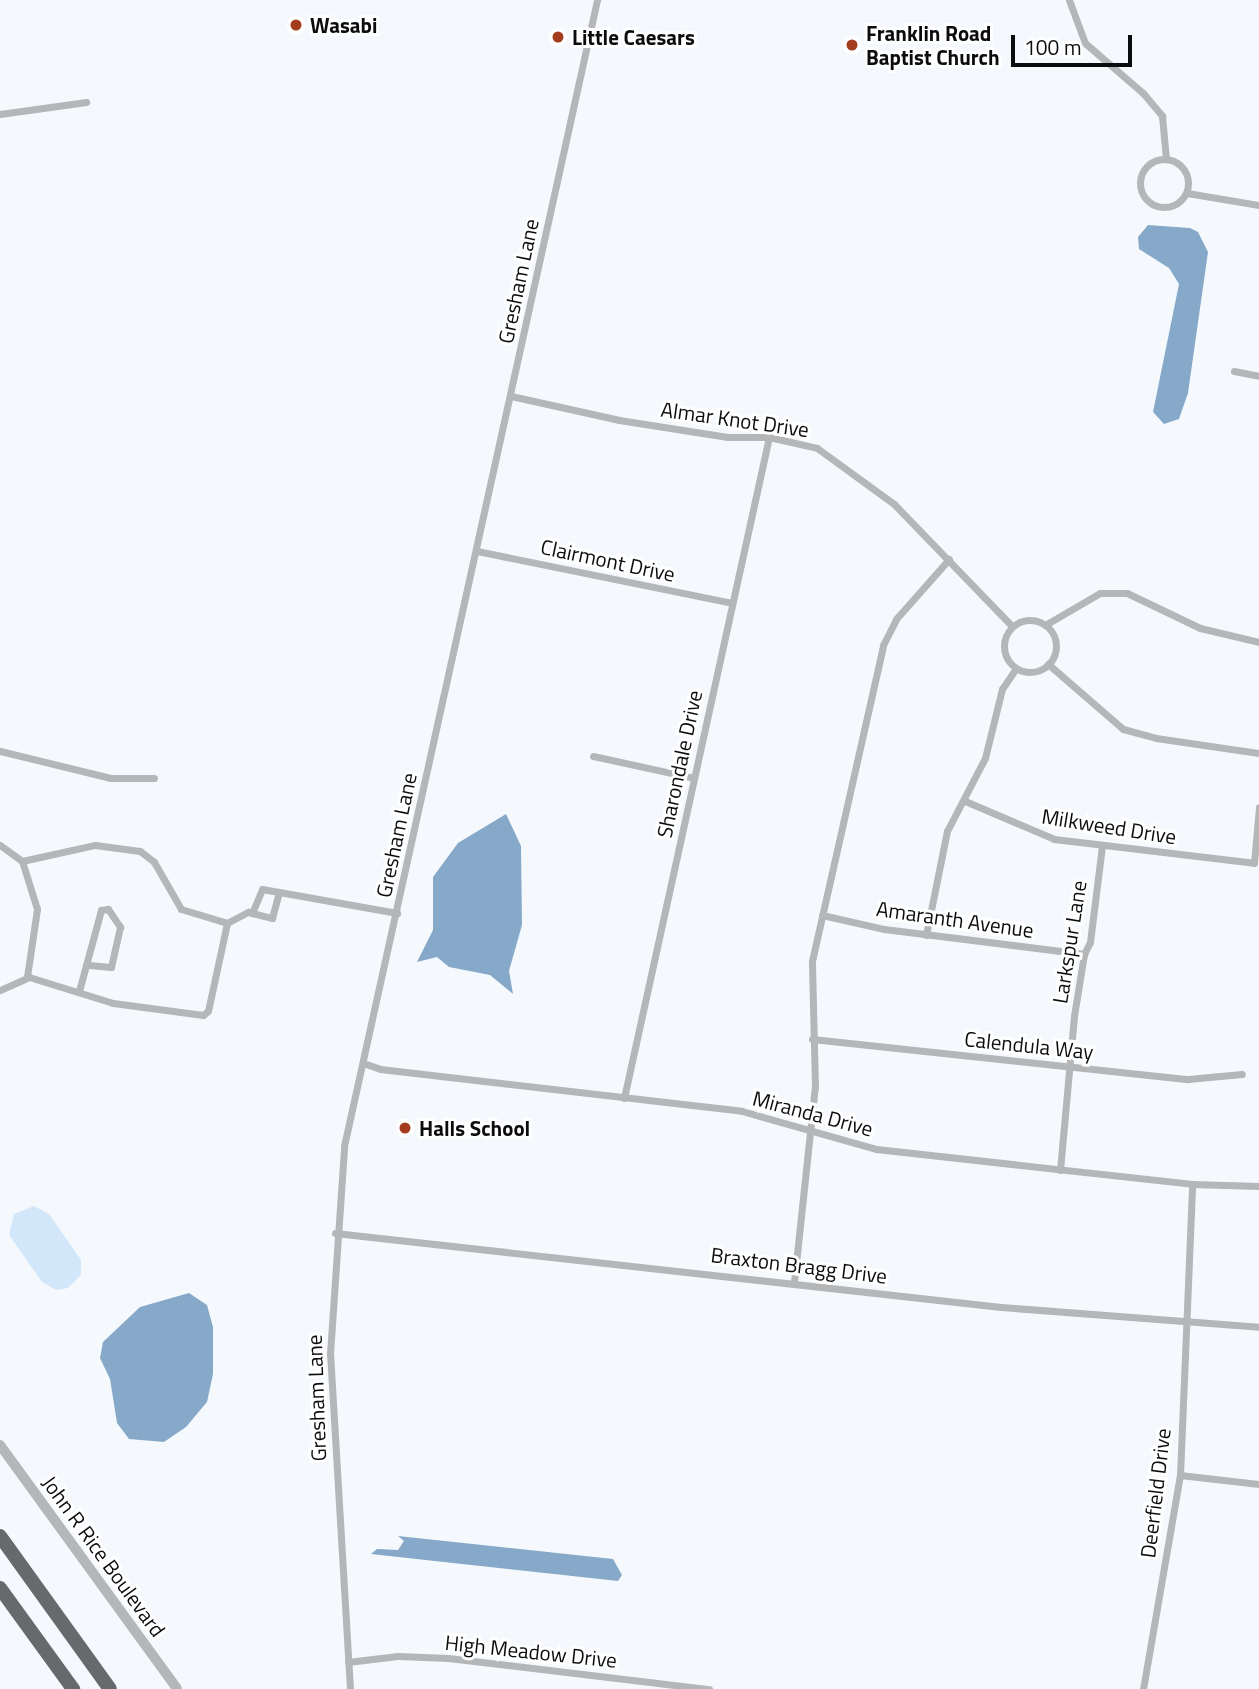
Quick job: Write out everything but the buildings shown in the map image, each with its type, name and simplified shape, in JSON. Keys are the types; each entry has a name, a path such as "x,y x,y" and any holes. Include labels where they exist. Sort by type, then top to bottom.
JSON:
{"highway":[{"path":"0,1536 110,1689"},
{"path":"0,1588 73,1689"}],"street":[{"name":"Gresham Lane","path":"350,1689 330,1354 335,1233 344,1146 597,0"},
{"path":"1069,0 1085,43 1143,93 1162,116 1166,159"},
{"path":"0,114 86,102"},
{"path":"1166,159 1145,168 1140,184 1142,194 1153,205 1170,207 1187,193 1259,205"},
{"path":"1166,159 1184,169 1187,193"},
{"path":"1234,371 1259,376"},
{"name":"Almar Knot Drive","path":"511,396 728,438 768,437 817,447 849,467 894,503 1012,626"},
{"name":"Sharondale Drive","path":"624,1098 732,603 763,480 768,437"},
{"name":"Clairmont Drive","path":"477,551 732,603"},
{"path":"794,1282 811,1131 812,1039 809,987 822,915 883,645 896,619 949,559"},
{"path":"1045,625 1100,593 1127,593 1200,628 1259,642"},
{"path":"1031,620 1045,625 1055,642 1048,664 1031,672 1016,668 1004,649 1012,626 1031,620"},
{"path":"1048,664 1123,729 1156,738 1259,753"},
{"path":"926,934 944,842 985,758 997,706 1016,668"},
{"path":"0,751 111,778 154,778"},
{"path":"593,757 694,778"},
{"name":"Milkweed Drive","path":"965,801 1042,836 1254,863 1259,807"},
{"path":"0,845 22,861 37,909 27,977"},
{"name":"Larkspur Lane","path":"1060,1170 1084,954 1090,942 1102,845"},
{"path":"22,861 83,846 126,847 154,862 181,909 227,923 252,913 272,918 279,892"},
{"path":"252,913 262,889 397,913"},
{"path":"79,991 86,965 101,910 108,909 120,927 111,967 86,965"},
{"name":"Amaranth Avenue","path":"822,915 926,934 1084,954"},
{"path":"0,990 27,977 147,1010 203,1015 208,1011 227,923"},
{"name":"Calendula Way","path":"812,1039 1188,1079 1242,1074"},
{"name":"Miranda Drive","path":"363,1063 380,1069 742,1111 876,1149 1192,1184 1256,1186"},
{"name":"Deerfield Drive","path":"1143,1689 1180,1475 1192,1184"},
{"name":"Braxton Bragg Drive","path":"335,1233 1186,1323 1259,1328"},
{"name":"John R Rice Boulevard","path":"0,1445 177,1689"},
{"path":"1180,1475 1259,1484"},
{"name":"High Meadow Drive","path":"348,1662 398,1656 449,1658 709,1689"}],"shaded area":[{"path":"34,1206 49,1214 81,1260 81,1275 68,1288 56,1290 42,1282 9,1235 14,1214"}],"water":[{"path":"1148,225 1190,228 1198,232 1208,252 1188,393 1179,419 1164,424 1153,412 1179,284 1169,268 1139,249 1138,237"},
{"path":"506,814 521,846 522,925 509,971 513,994 490,975 449,967 437,957 417,962 433,930 433,877 458,843"},
{"path":"189,1293 207,1305 213,1327 213,1374 207,1402 186,1427 164,1442 129,1439 117,1423 110,1379 100,1358 103,1342 140,1307"},
{"path":"398,1536 613,1559 622,1575 618,1581 371,1554 377,1549 398,1550 404,1541"}],"place":[{"name":"Wasabi","path":"296,25"},
{"name":"Little Caesars","path":"558,37"},
{"name":"Franklin Road Baptist Church","path":"852,45"},
{"name":"Halls School","path":"405,1128"}]}
